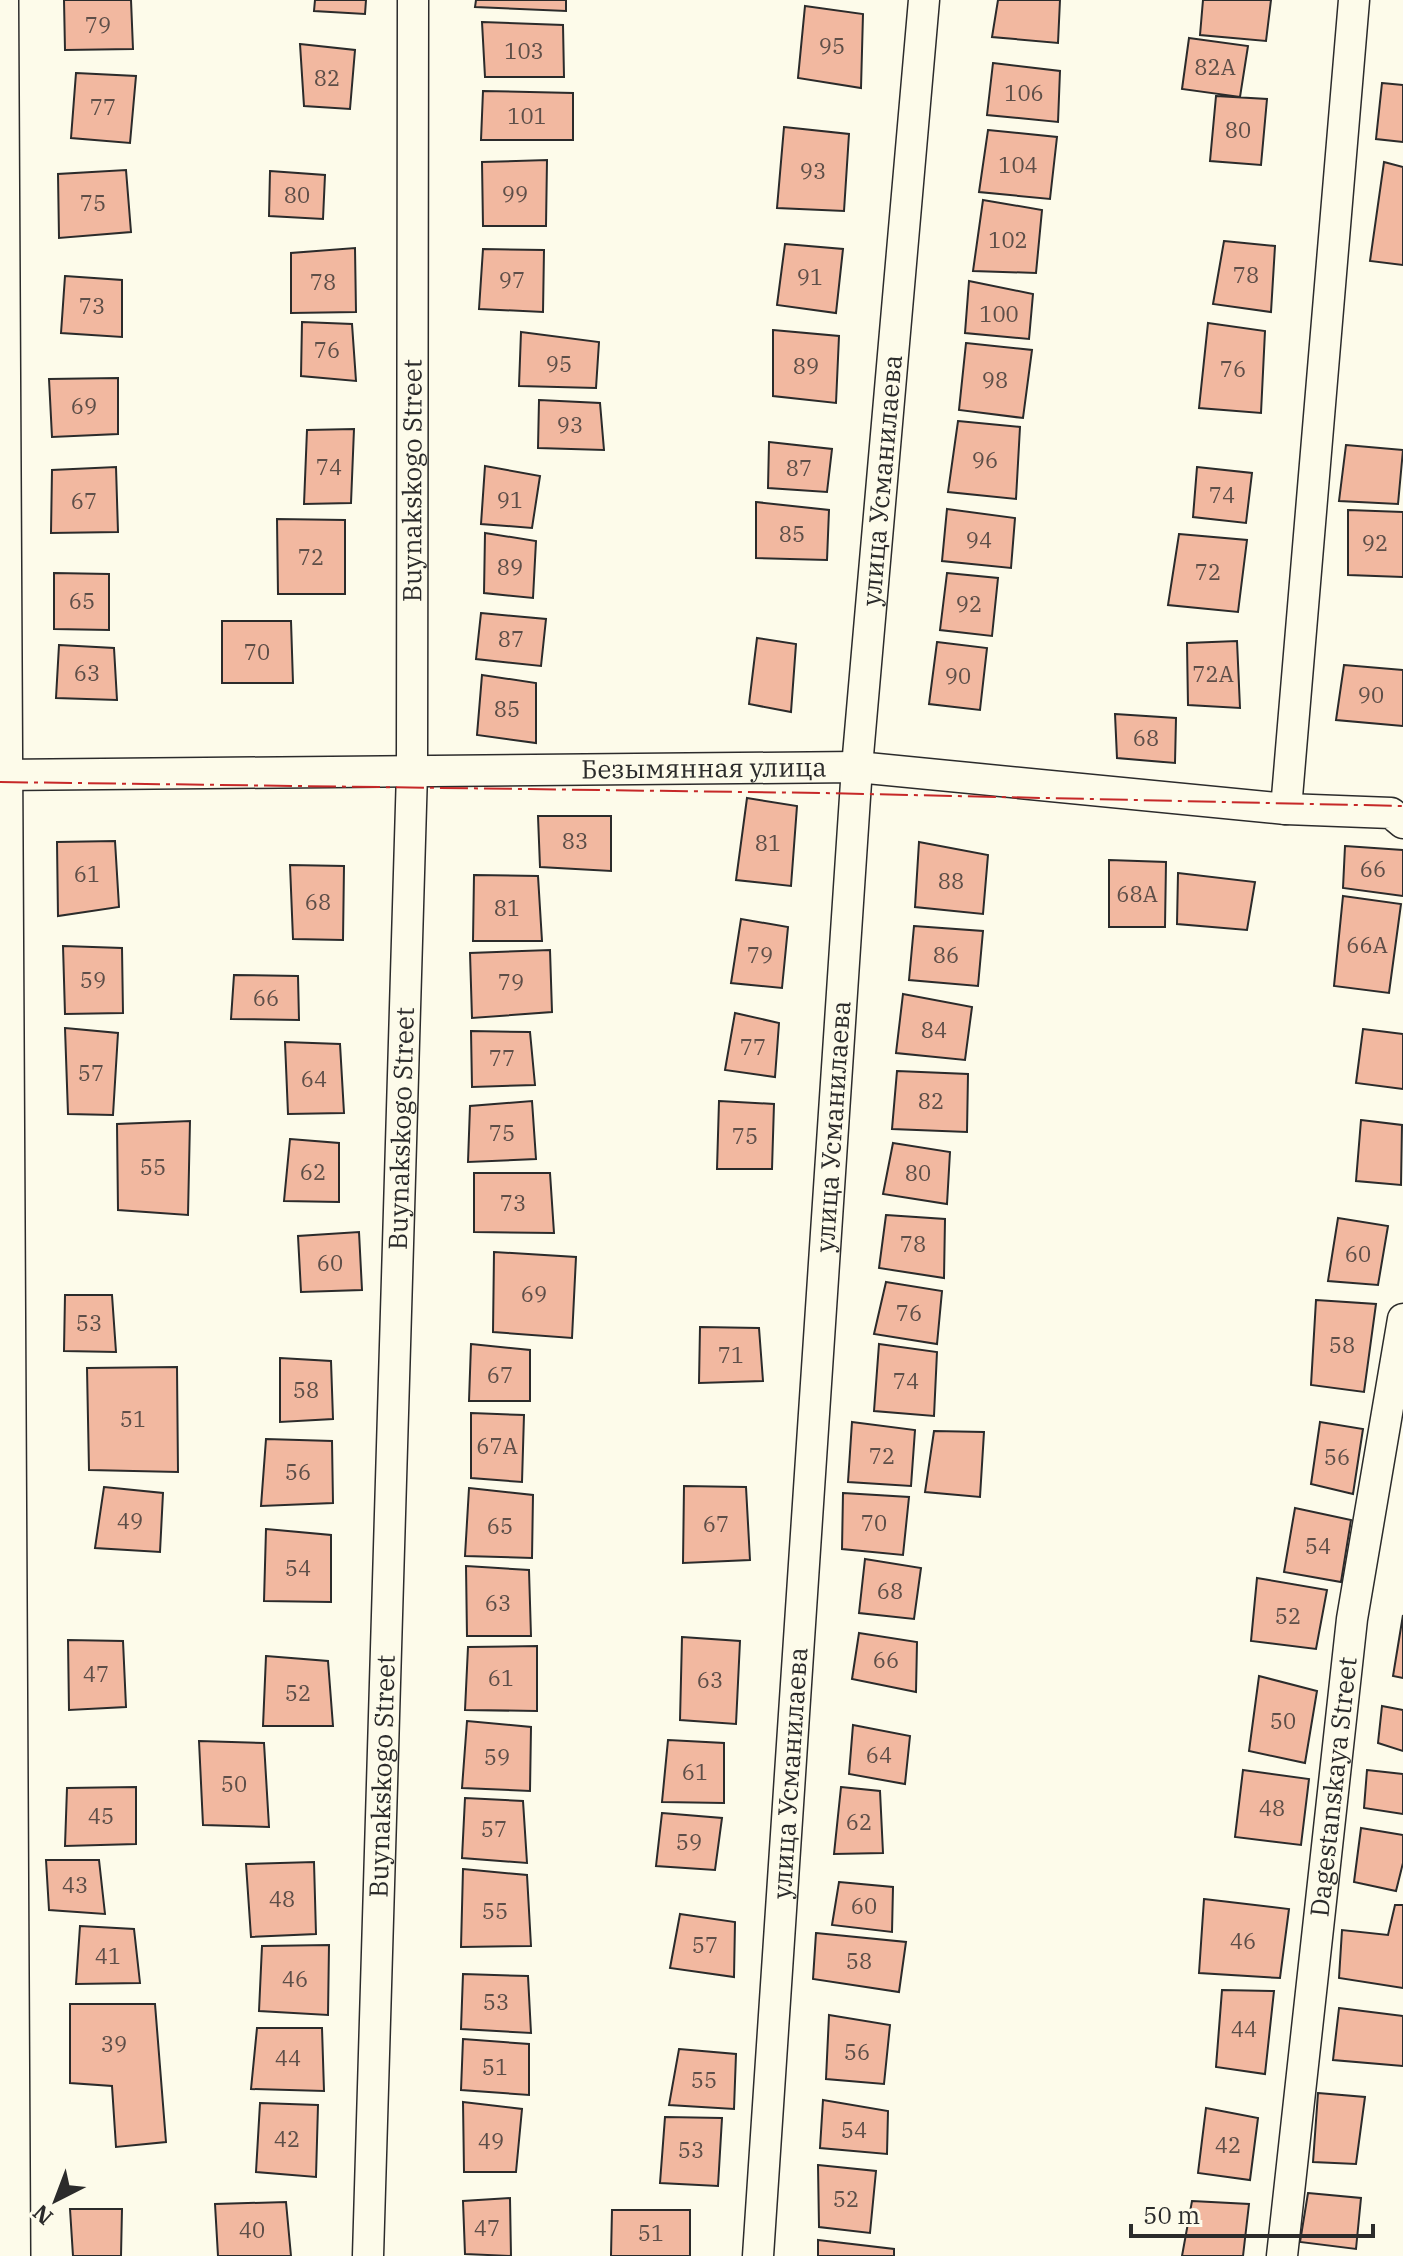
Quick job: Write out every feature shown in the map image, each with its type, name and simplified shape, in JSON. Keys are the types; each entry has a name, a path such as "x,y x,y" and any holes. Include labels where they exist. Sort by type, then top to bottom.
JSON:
{"street":[{"path":"3,0 3,775 15,2256"},
{"name":"Buynakskogo Street","path":"368,2256 412,772 413,0"},
{"name":"улица Усманилаева","path":"758,2256 857,767 924,0"},
{"path":"1286,809 1354,0"},
{"name":"Безымянная улица","path":"3,775 857,767 1286,809 1391,813 1403,823"},
{"name":"Dagestanskaya Street","path":"1282,2256 1352,1619 1403,1319"}],"building":[{"path":"64,0 131,0 133,49 65,50"},
{"path":"315,0 366,0 365,14 314,11"},
{"path":"476,0 566,0 566,11 475,7"},
{"path":"998,0 1060,0 1058,43 992,37"},
{"path":"1203,0 1271,0 1266,41 1200,35"},
{"path":"805,6 863,14 861,88 798,78"},
{"path":"482,22 563,25 564,77 485,77"},
{"path":"1189,38 1248,46 1240,97 1182,89"},
{"path":"300,44 355,50 350,109 304,106"},
{"path":"993,63 1060,71 1058,122 987,115"},
{"path":"76,73 136,76 130,143 71,138"},
{"path":"1382,83 1403,85 1403,142 1376,139"},
{"path":"483,91 573,93 573,140 481,140"},
{"path":"1216,96 1267,99 1261,165 1210,161"},
{"path":"784,127 849,134 844,211 777,208"},
{"path":"988,130 1057,137 1050,199 979,192"},
{"path":"547,160 546,226 483,226 482,162"},
{"path":"1384,162 1403,167 1403,265 1370,261"},
{"path":"126,170 131,232 59,238 58,174"},
{"path":"270,171 325,175 323,219 269,216"},
{"path":"983,200 1042,210 1036,273 973,271"},
{"path":"1224,241 1275,246 1271,312 1213,304"},
{"path":"785,244 843,249 836,313 777,305"},
{"path":"355,248 356,312 291,313 291,253"},
{"path":"483,249 544,250 543,312 479,309"},
{"path":"65,276 122,280 122,337 61,333"},
{"path":"969,281 1033,294 1029,339 965,333"},
{"path":"302,322 352,324 356,381 301,376"},
{"path":"1208,323 1265,331 1261,413 1199,408"},
{"path":"773,330 839,336 836,403 773,396"},
{"path":"521,332 599,342 596,388 519,386"},
{"path":"966,343 1032,350 1023,418 959,410"},
{"path":"118,378 118,434 52,437 49,379"},
{"path":"539,400 600,403 604,450 538,448"},
{"path":"958,421 1020,427 1016,499 948,492"},
{"path":"354,429 351,503 304,504 307,430"},
{"path":"769,442 832,449 827,492 768,488"},
{"path":"1346,445 1403,450 1398,504 1339,501"},
{"path":"485,466 540,476 532,528 481,524"},
{"path":"116,467 118,532 51,533 52,470"},
{"path":"1197,467 1252,473 1246,523 1193,517"},
{"path":"756,502 829,510 827,560 756,558"},
{"path":"947,509 1015,518 1011,568 942,561"},
{"path":"1348,510 1403,512 1403,577 1348,575"},
{"path":"277,519 345,520 345,594 278,594"},
{"path":"485,533 536,541 533,598 484,593"},
{"path":"1179,534 1247,540 1238,612 1168,605"},
{"path":"54,573 109,574 109,630 54,629"},
{"path":"947,573 998,578 992,636 940,630"},
{"path":"481,613 546,619 541,666 476,659"},
{"path":"222,621 291,621 293,683 222,683"},
{"path":"757,638 796,644 791,712 749,704"},
{"path":"1237,641 1240,708 1188,705 1187,643"},
{"path":"937,642 987,648 980,710 929,704"},
{"path":"59,645 114,648 117,700 56,698"},
{"path":"1344,665 1403,670 1403,726 1336,720"},
{"path":"482,675 536,683 536,743 477,735"},
{"path":"1115,714 1176,718 1175,763 1117,758"},
{"path":"747,798 797,806 791,886 736,880"},
{"path":"538,816 611,816 611,871 540,867"},
{"path":"115,841 119,907 58,916 57,842"},
{"path":"919,842 988,855 983,914 915,907"},
{"path":"1345,846 1403,850 1403,896 1343,888"},
{"path":"1109,860 1166,862 1165,927 1109,927"},
{"path":"290,865 344,866 343,940 293,939"},
{"path":"1178,873 1255,882 1247,930 1177,924"},
{"path":"474,875 538,876 542,941 473,941"},
{"path":"1343,896 1401,904 1389,993 1334,986"},
{"path":"741,919 788,927 782,988 731,983"},
{"path":"914,926 983,931 978,986 909,980"},
{"path":"63,946 122,948 123,1013 65,1014"},
{"path":"550,950 552,1012 472,1018 470,953"},
{"path":"234,975 298,976 299,1020 231,1019"},
{"path":"903,994 972,1007 965,1060 896,1053"},
{"path":"735,1013 779,1023 775,1077 725,1070"},
{"path":"65,1028 118,1033 113,1115 68,1114"},
{"path":"1363,1029 1403,1034 1403,1089 1356,1083"},
{"path":"471,1031 530,1032 535,1085 472,1087"},
{"path":"285,1042 340,1044 344,1113 288,1114"},
{"path":"897,1071 968,1074 967,1132 892,1129"},
{"path":"532,1101 536,1159 468,1162 470,1106"},
{"path":"719,1101 774,1104 772,1169 717,1169"},
{"path":"1361,1120 1402,1125 1401,1185 1356,1181"},
{"path":"190,1121 188,1215 118,1210 117,1124"},
{"path":"290,1139 339,1143 339,1202 284,1201"},
{"path":"893,1143 950,1152 947,1204 883,1194"},
{"path":"474,1173 550,1173 554,1233 474,1232"},
{"path":"886,1215 945,1219 944,1278 879,1268"},
{"path":"1338,1218 1388,1226 1378,1285 1328,1281"},
{"path":"359,1232 362,1290 301,1292 298,1236"},
{"path":"494,1252 576,1257 572,1338 493,1332"},
{"path":"886,1282 942,1291 937,1344 874,1334"},
{"path":"65,1295 112,1295 116,1352 64,1351"},
{"path":"1316,1300 1376,1304 1364,1392 1311,1385"},
{"path":"700,1327 759,1328 763,1381 699,1383"},
{"path":"471,1344 530,1350 530,1401 469,1401"},
{"path":"879,1344 937,1352 934,1416 874,1411"},
{"path":"280,1358 331,1361 333,1419 280,1422"},
{"path":"177,1367 178,1472 89,1470 87,1368"},
{"path":"471,1413 524,1415 522,1482 471,1478"},
{"path":"852,1422 915,1430 911,1486 848,1482"},
{"path":"1320,1422 1363,1429 1353,1494 1311,1484"},
{"path":"934,1431 984,1432 980,1497 925,1492"},
{"path":"266,1439 332,1441 333,1503 261,1506"},
{"path":"684,1486 746,1487 750,1560 683,1563"},
{"path":"104,1487 163,1493 160,1552 95,1548"},
{"path":"469,1488 533,1495 532,1558 465,1556"},
{"path":"843,1493 909,1497 903,1555 842,1549"},
{"path":"1295,1508 1351,1520 1341,1582 1284,1572"},
{"path":"266,1529 331,1535 331,1602 264,1601"},
{"path":"865,1559 921,1568 914,1619 859,1613"},
{"path":"466,1566 529,1570 531,1636 467,1636"},
{"path":"1257,1578 1327,1590 1316,1649 1251,1641"},
{"path":"1403,1615 1403,1678 1393,1676"},
{"path":"859,1633 917,1642 916,1692 852,1679"},
{"path":"682,1637 740,1641 736,1724 680,1720"},
{"path":"68,1640 123,1641 126,1707 69,1710"},
{"path":"537,1646 537,1711 465,1710 468,1647"},
{"path":"266,1656 328,1661 333,1726 263,1726"},
{"path":"1259,1676 1317,1691 1305,1763 1249,1751"},
{"path":"1382,1706 1403,1710 1403,1751 1378,1743"},
{"path":"467,1721 531,1727 530,1791 462,1788"},
{"path":"853,1725 910,1736 905,1784 849,1774"},
{"path":"668,1740 724,1743 724,1803 662,1802"},
{"path":"199,1741 264,1743 269,1827 203,1825"},
{"path":"1243,1770 1309,1779 1301,1845 1235,1837"},
{"path":"1367,1770 1403,1774 1403,1814 1364,1808"},
{"path":"136,1787 136,1844 65,1846 67,1788"},
{"path":"841,1787 880,1791 883,1853 834,1854"},
{"path":"465,1798 523,1801 527,1863 462,1858"},
{"path":"662,1813 722,1818 715,1870 656,1866"},
{"path":"1361,1828 1403,1835 1403,1863 1396,1891 1354,1882"},
{"path":"46,1860 99,1860 105,1914 49,1910"},
{"path":"314,1862 316,1934 251,1937 246,1864"},
{"path":"463,1869 527,1875 531,1946 461,1947"},
{"path":"839,1882 893,1887 892,1932 832,1925"},
{"path":"1204,1899 1289,1909 1280,1978 1199,1973"},
{"path":"1395,1905 1403,1905 1403,1988 1339,1978 1342,1930 1388,1935"},
{"path":"680,1914 735,1922 734,1977 670,1968"},
{"path":"80,1926 134,1929 140,1983 76,1984"},
{"path":"816,1933 906,1942 899,1992 813,1979"},
{"path":"329,1945 328,2015 259,2011 262,1946"},
{"path":"463,1974 528,1976 531,2033 461,2029"},
{"path":"1222,1990 1274,1991 1265,2074 1216,2067"},
{"path":"70,2004 155,2004 166,2142 116,2147 112,2086 70,2083"},
{"path":"1339,2008 1403,2016 1403,2066 1333,2060"},
{"path":"829,2015 890,2025 884,2084 826,2079"},
{"path":"257,2028 322,2028 324,2091 251,2089"},
{"path":"463,2039 529,2044 529,2095 461,2090"},
{"path":"679,2049 736,2054 734,2109 669,2105"},
{"path":"1318,2093 1365,2097 1356,2164 1313,2162"},
{"path":"823,2100 888,2111 887,2154 820,2148"},
{"path":"463,2102 522,2109 516,2172 464,2172"},
{"path":"260,2103 318,2105 316,2177 256,2172"},
{"path":"1206,2108 1258,2118 1250,2180 1198,2173"},
{"path":"665,2117 722,2118 718,2186 660,2183"},
{"path":"818,2165 876,2171 870,2233 819,2227"},
{"path":"1308,2193 1361,2198 1356,2249 1300,2242"},
{"path":"510,2198 511,2256 465,2254 463,2201"},
{"path":"1192,2201 1249,2204 1243,2256 1182,2256"},
{"path":"286,2202 291,2256 218,2256 215,2204"},
{"path":"70,2209 122,2209 121,2256 73,2256"},
{"path":"612,2210 690,2210 690,2256 611,2256"},
{"path":"818,2240 894,2249 894,2256 818,2256"}],"power":[{"path":"0,782 821,793 1403,806"}]}
